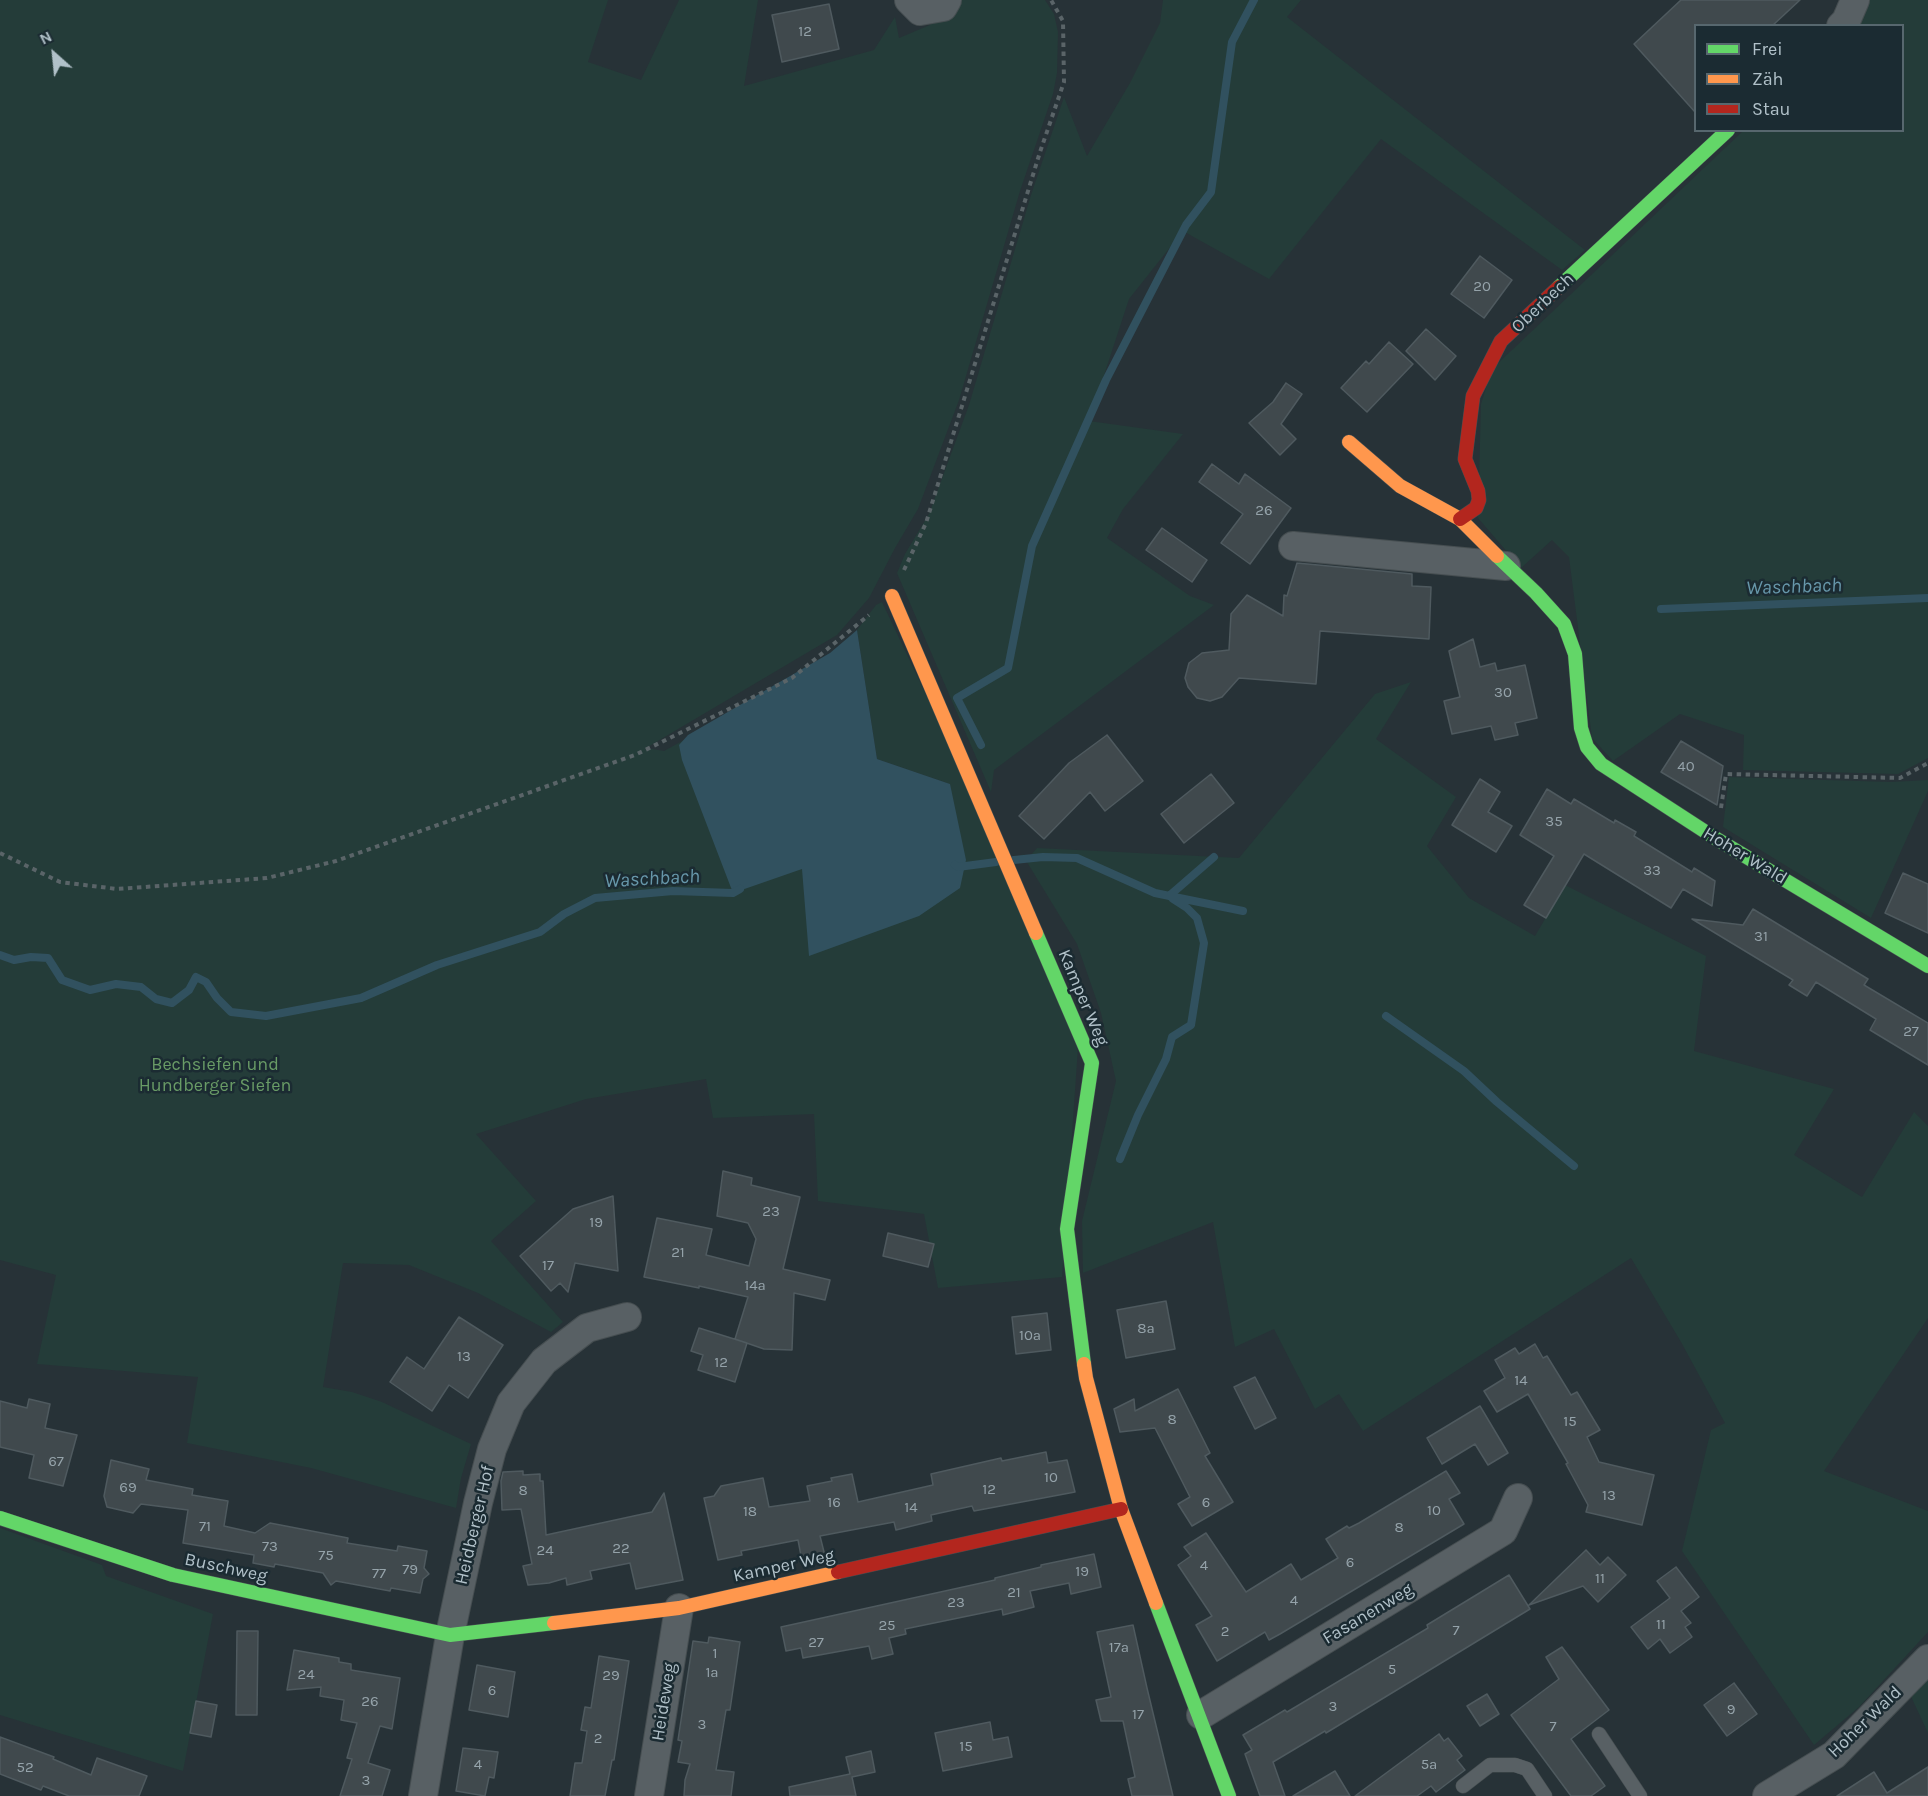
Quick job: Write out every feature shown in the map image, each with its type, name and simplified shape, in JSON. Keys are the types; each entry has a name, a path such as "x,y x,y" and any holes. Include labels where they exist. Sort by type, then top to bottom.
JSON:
{"street":[{"path":"909,0 920,11 943,7 947,0"},
{"path":"1843,24 1855,0"},
{"name":"Oberbech","path":"1460,519 1476,508 1479,500 1466,459 1473,396 1502,341 1726,132"},
{"path":"1349,442 1400,486 1460,519 1506,566"},
{"path":"1293,546 1506,566"},
{"name":"Hoher Wald","path":"1506,566 1536,593 1564,624 1575,654 1581,728 1587,747 1601,765 1715,838 1928,966"},
{"name":"Kamper Weg","path":"892,596 1092,1064 1067,1229 1086,1378 1121,1509 1201,1715 1229,1796"},
{"name":"Heidberger Hof","path":"423,1796 450,1635 478,1503 492,1449 511,1403 544,1361 587,1328 627,1317"},
{"name":"Fasanenweg","path":"1201,1715 1503,1531 1518,1497"},
{"name":"Kamper Weg","path":"450,1635 679,1608 1121,1509"},
{"name":"Buschweg","path":"0,1518 173,1575 450,1635"},
{"name":"Heideweg","path":"649,1796 679,1608"},
{"name":"Hoher Wald","path":"1767,1796 1834,1755 1928,1659"}],"lane":[{"path":"1599,1734 1640,1796"},
{"path":"1463,1786 1490,1765 1515,1765 1527,1769 1545,1796"}],"path":[{"path":"0,852 60,882 117,889 267,878 336,861 635,755 792,678 892,596 926,523 1040,152 1064,82 1063,21 1051,0"},
{"path":"1715,838 1726,774 1900,778 1928,763"}],"green space":[{"name":"Bechsiefen und Hundberger Siefen","path":"0,0 608,0 588,62 641,80 679,0 758,0 744,86 874,50 895,17 899,38 930,25 957,0 1045,0 1054,14 1058,32 1057,73 1053,94 1020,191 959,400 918,509 869,598 837,635 646,748 664,751 684,740 950,784 877,759 857,630 876,605 882,602 1080,1019 1062,1277 938,1288 924,1214 818,1201 814,1114 713,1118 706,1079 586,1099 476,1134 536,1201 491,1241 563,1322 551,1332 478,1293 409,1265 343,1263 323,1387 352,1392 382,1402 471,1444 461,1478 456,1508 311,1468 187,1443 198,1377 37,1364 56,1275 0,1260"},
{"path":"1163,0 1301,0 1287,17 1585,250 1562,270 1381,139 1269,279 1183,231 1129,299 1089,421 1183,434 1123,509 1107,538 1190,596 1214,605 994,770 991,792 897,573 905,554 929,514 969,405 1031,195 1064,97 1087,156 1130,83 1160,23"},
{"path":"1869,0 1928,0 1928,758 1898,774 1743,770 1744,735 1680,714 1613,761 1592,738 1569,557 1552,540 1521,568 1478,518 1481,404 1492,369 1742,132 1904,132 1904,24 1853,24"},
{"path":"1411,682 1376,739 1456,797 1427,846 1469,898 1535,936 1565,885 1706,956 1694,1051 1834,1089 1794,1155 1862,1197 1914,1112 1928,1126 1928,1318 1824,1471 1928,1511 1928,1632 1859,1707 1814,1745 1682,1551 1711,1430 1725,1423 1681,1342 1631,1258 1363,1431 1339,1394 1315,1409 1274,1329 1235,1347 1213,1222 1083,1273 1082,1221 1116,1081 1101,1013 1077,944 1022,854 1029,857 1037,848 1239,858 1375,694"},
{"path":"1729,777 1891,782 1928,780 1928,791 1871,918 1723,827"},
{"path":"0,1528 102,1565 106,1576 213,1614 183,1771 0,1715"},
{"path":"1928,1669 1928,1733 1908,1690"}],"water":[{"path":"857,630 877,759 950,784 966,860 960,888 919,916 809,956 802,869 733,893 682,760 679,745 688,735 830,653"}],"building":[{"path":"1681,0 1800,0 1774,24 1694,24 1694,111 1634,44"},
{"path":"829,4 839,49 782,62 772,15"},
{"path":"1480,256 1512,280 1484,318 1451,294"},
{"path":"1426,329 1456,356 1435,380 1406,351"},
{"path":"1389,342 1413,364 1367,412 1341,388 1366,361 1369,364"},
{"path":"1286,383 1302,394 1281,424 1296,439 1280,455 1249,423 1273,402"},
{"path":"1212,464 1239,484 1245,474 1291,508 1250,564 1221,543 1243,514 1199,482"},
{"path":"1162,528 1207,560 1192,582 1146,550"},
{"path":"1297,563 1412,574 1412,586 1431,587 1429,639 1320,631 1316,684 1239,678 1222,697 1210,701 1197,698 1188,687 1185,678 1189,663 1202,653 1229,650 1231,614 1247,595 1283,616 1284,595 1287,596"},
{"path":"1473,639 1480,667 1495,663 1497,671 1525,665 1537,718 1515,723 1518,735 1495,740 1491,726 1452,734 1444,701 1460,697 1449,651"},
{"path":"1107,735 1143,781 1105,811 1090,792 1044,839 1019,816 1069,763"},
{"path":"1681,741 1723,766 1717,805 1661,772"},
{"path":"1211,774 1234,803 1184,843 1161,814"},
{"path":"1480,779 1500,792 1488,812 1512,826 1496,852 1452,825"},
{"path":"1547,789 1571,804 1574,799 1614,823 1615,820 1636,832 1634,836 1692,872 1694,868 1715,881 1712,906 1683,889 1671,908 1584,854 1546,918 1524,905 1554,856 1520,835"},
{"path":"1903,873 1928,884 1928,933 1885,913"},
{"path":"1753,909 1868,979 1864,985 1928,1023 1928,1065 1870,1030 1876,1019 1816,982 1807,996 1789,985 1793,980 1692,919 1743,925"},
{"path":"723,1171 752,1178 751,1185 800,1197 783,1269 830,1280 825,1300 794,1293 792,1350 764,1349 735,1339 748,1297 644,1277 657,1218 712,1229 706,1255 749,1266 756,1239 748,1223 717,1216"},
{"path":"613,1196 618,1271 575,1263 568,1292 560,1283 551,1291 520,1256 573,1209"},
{"path":"888,1233 934,1244 928,1267 883,1256"},
{"path":"1166,1301 1175,1349 1126,1358 1117,1310"},
{"path":"1047,1313 1051,1350 1016,1354 1012,1317"},
{"path":"459,1317 503,1345 468,1398 449,1385 432,1411 390,1382 407,1357 424,1369"},
{"path":"699,1328 747,1343 735,1382 698,1370 703,1355 691,1351"},
{"path":"1535,1344 1543,1358 1547,1356 1571,1395 1577,1392 1600,1430 1587,1437 1599,1462 1654,1475 1642,1525 1586,1512 1588,1505 1566,1464 1568,1463 1528,1394 1497,1412 1484,1391 1505,1378 1495,1360 1515,1348 1519,1354"},
{"path":"1255,1377 1276,1418 1255,1429 1234,1387"},
{"path":"1178,1389 1210,1453 1205,1456 1233,1502 1192,1526 1178,1504 1190,1497 1155,1428 1120,1432 1114,1409 1134,1399 1135,1411"},
{"path":"29,1399 50,1404 45,1428 77,1435 63,1486 29,1478 34,1455 0,1447 0,1401 27,1408"},
{"path":"1480,1406 1508,1453 1488,1465 1475,1444 1442,1464 1427,1438"},
{"path":"1046,1452 1048,1463 1067,1460 1075,1492 974,1511 972,1506 931,1515 932,1521 896,1530 894,1522 820,1536 825,1556 802,1561 798,1540 741,1551 742,1555 718,1560 704,1498 714,1496 721,1486 763,1478 769,1507 810,1501 807,1486 852,1474 858,1502 933,1485 931,1474 1001,1458 1002,1461"},
{"path":"111,1460 149,1469 146,1480 193,1489 192,1495 228,1501 224,1526 255,1533 270,1523 348,1538 347,1543 397,1551 398,1546 427,1551 424,1568 429,1574 423,1579 420,1593 391,1588 390,1591 336,1581 331,1585 323,1573 275,1564 274,1567 253,1563 254,1555 183,1543 188,1510 141,1504 133,1513 107,1507 104,1496"},
{"path":"523,1471 523,1475 540,1474 540,1481 543,1481 546,1535 652,1512 664,1493 683,1580 636,1589 630,1563 590,1571 592,1579 567,1585 566,1578 549,1583 528,1585 523,1566 532,1564 521,1509 502,1510 503,1472"},
{"path":"1446,1471 1460,1493 1449,1499 1464,1524 1280,1634 1269,1640 1265,1632 1217,1661 1196,1625 1212,1616 1178,1565 1191,1556 1184,1547 1206,1533 1246,1592 1291,1564 1301,1580 1338,1558 1326,1539 1347,1526 1349,1528 1359,1523"},
{"path":"1586,1550 1600,1565 1608,1557 1626,1575 1598,1602 1583,1586 1529,1605"},
{"path":"1094,1554 1101,1587 1071,1594 1069,1583 1030,1591 1034,1607 1003,1615 1002,1609 905,1629 906,1634 889,1638 893,1654 872,1659 869,1646 803,1658 801,1648 786,1651 781,1627 995,1580 995,1578 1041,1567 1041,1565"},
{"path":"1676,1567 1699,1597 1681,1611 1691,1623 1685,1627 1692,1637 1670,1653 1660,1639 1648,1649 1631,1627 1670,1598 1657,1581"},
{"path":"1509,1575 1530,1609 1326,1733 1325,1731 1273,1762 1285,1796 1260,1796 1245,1754 1252,1750 1243,1735 1285,1710 1287,1712 1428,1628 1427,1625"},
{"path":"1133,1625 1173,1796 1132,1796 1128,1779 1135,1777 1123,1721 1101,1721 1096,1700 1111,1697 1097,1632"},
{"path":"237,1631 258,1631 257,1715 236,1715"},
{"path":"709,1637 740,1642 730,1710 726,1710 716,1770 734,1772 731,1796 684,1796 685,1780 690,1764 678,1762 682,1741 678,1740 693,1641 708,1643"},
{"path":"1562,1647 1609,1710 1571,1739 1605,1786 1591,1796 1571,1796 1511,1715 1559,1679 1546,1657"},
{"path":"294,1650 339,1658 339,1662 351,1664 351,1670 400,1678 392,1729 380,1726 368,1763 390,1770 382,1796 340,1796 352,1759 347,1758 357,1723 341,1720 344,1700 320,1696 321,1687 287,1690"},
{"path":"599,1656 629,1661 614,1760 612,1760 605,1796 570,1796 575,1763 582,1763 587,1731 581,1730 585,1707 591,1708"},
{"path":"477,1665 515,1672 508,1717 469,1710"},
{"path":"1734,1683 1757,1714 1727,1736 1704,1705"},
{"path":"1487,1694 1499,1714 1480,1726 1467,1706"},
{"path":"196,1701 217,1705 211,1737 190,1733"},
{"path":"990,1722 993,1740 1008,1737 1012,1757 943,1771 935,1733"},
{"path":"1439,1734 1444,1741 1448,1738 1462,1756 1457,1760 1465,1770 1436,1792 1431,1786 1417,1796 1355,1796"},
{"path":"0,1737 54,1757 53,1759 91,1775 97,1758 147,1776 139,1796 69,1796 43,1786 41,1790 0,1774"},
{"path":"463,1748 498,1752 494,1778 489,1777 485,1796 456,1791"},
{"path":"871,1751 875,1772 852,1777 856,1796 790,1796 789,1787 850,1774 846,1757"},
{"path":"1928,1767 1928,1796 1837,1796 1874,1772 1887,1793"},
{"path":"1335,1771 1350,1796 1293,1796"}],"waterway":[{"path":"981,745 957,698 1008,668 1032,546 1106,380 1186,225 1211,192 1232,42 1254,0"},
{"name":"Waschbach","path":"1661,609 1928,598"},
{"name":"Waschbach","path":"1014,860 1043,857 1077,858 1155,893 1243,911"},
{"name":"Waschbach","path":"1169,896 1214,857"},
{"name":"Waschbach","path":"955,865 958,867 996,862"},
{"name":"Waschbach","path":"0,955 14,960 31,957 48,958 62,980 90,990 116,984 141,987 156,999 172,1003 189,990 196,977 206,982 231,1012 266,1016 361,998 437,965 540,932 564,914 595,898 673,891 733,893 740,889"},
{"path":"1120,1159 1138,1115 1166,1059 1172,1037 1191,1025 1204,943 1197,918 1173,899"},
{"path":"1386,1016 1464,1071 1497,1102 1574,1166"}],"traffic: fast":[{"path":"1559,287 1726,132"},
{"path":"1497,556 1536,593 1564,624 1575,654 1581,728 1587,747 1601,764 1715,838 1928,966"},
{"path":"1036,933 1092,1063 1067,1229 1084,1364"},
{"path":"0,1518 173,1575 450,1635 554,1623"},
{"path":"1156,1603 1229,1796"}],"traffic: slow":[{"path":"1349,442 1400,486 1460,519 1497,556"},
{"path":"892,596 1036,933"},
{"path":"1084,1364 1121,1509 1156,1603"},
{"path":"554,1623 679,1608 838,1572"}],"traffic: jam":[{"path":"1460,519 1476,508 1479,500 1478,491 1465,459 1473,396 1501,341 1559,287"},
{"path":"838,1572 1121,1509"}]}
